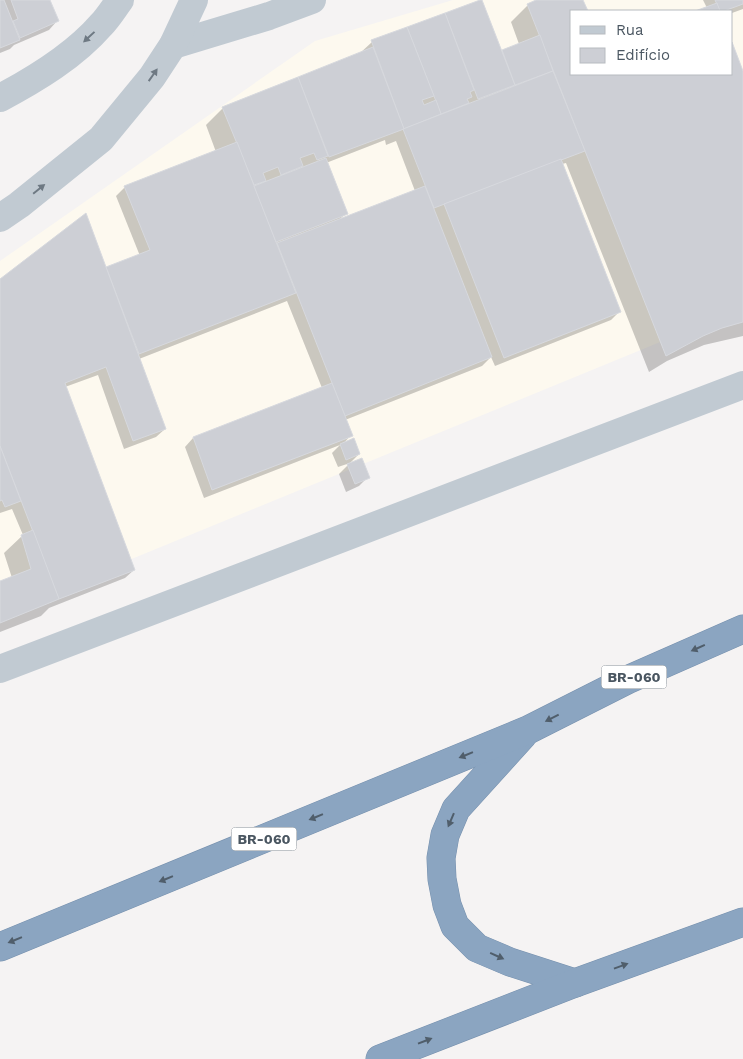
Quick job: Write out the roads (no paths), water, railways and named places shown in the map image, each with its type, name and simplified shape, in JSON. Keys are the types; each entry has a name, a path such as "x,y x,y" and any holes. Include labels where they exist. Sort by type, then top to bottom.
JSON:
{"highway":[{"name":"BR-060","path":"0,947 528,730 627,680 743,628"},
{"path":"528,730 456,809 445,835 441,858 442,879 447,905 455,926 477,948 510,962 575,982"},
{"path":"380,1059 575,982 743,922"}],"street":[{"path":"0,98 69,55 101,25 120,0"},
{"path":"0,218 101,139 152,77 173,45 194,0"},
{"path":"173,45 269,16 312,0"},
{"path":"0,669 743,385"}]}
